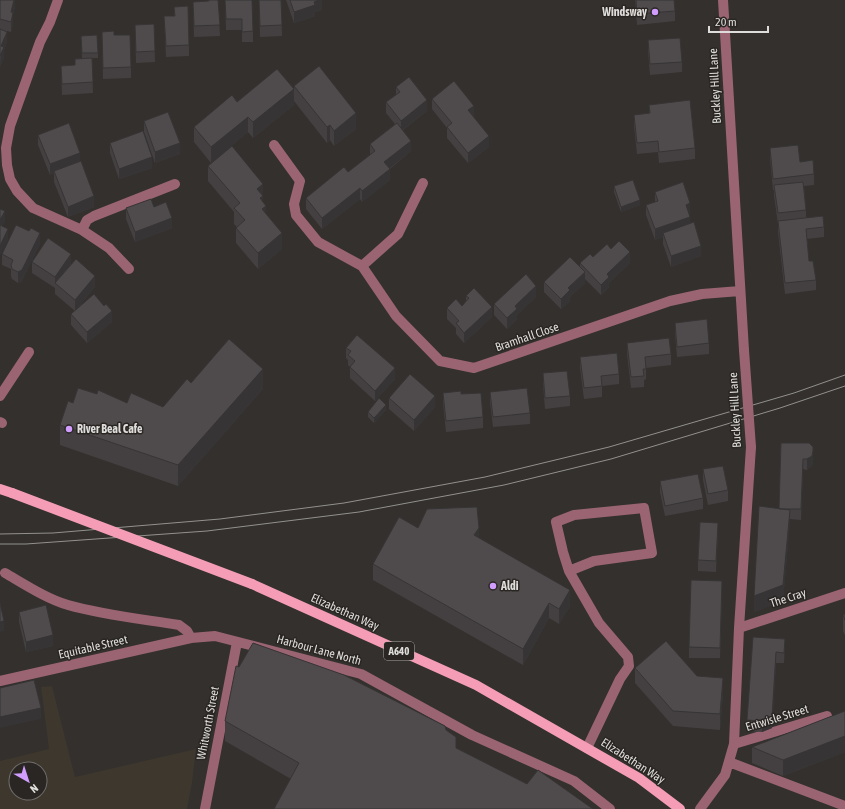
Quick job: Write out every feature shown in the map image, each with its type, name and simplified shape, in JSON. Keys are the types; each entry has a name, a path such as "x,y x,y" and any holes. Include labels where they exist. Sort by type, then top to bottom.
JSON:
{"main road":[{"name":"Elizabethan Way","path":"0,489 12,492 252,584 476,685 639,778 680,809"}],"street":[{"path":"58,0 50,22 40,42 10,126 6,148 10,179 17,191 33,208 82,230 109,248 128,269"},
{"name":"Buckley Hill Lane","path":"700,809 725,775 734,744 739,628 751,447 722,0"},
{"name":"Bramhall Close","path":"274,145 300,181 294,204 296,215 318,242 362,266 396,316 440,361 474,368 670,301 702,294 740,291"},
{"path":"362,266 398,234 423,183"},
{"path":"82,230 87,220 94,216 175,184"},
{"path":"0,396 29,352"},
{"path":"570,571 594,561 652,553 644,508 574,515 556,522 563,552 570,571 600,623 628,657 629,666 620,679 587,748"},
{"path":"5,573 36,591 66,605 179,625 187,631 191,638"},
{"name":"The Cray","path":"739,628 845,593"},
{"name":"Harbour Lane North","path":"191,638 215,636 361,674 472,735 574,781 610,809"},
{"name":"Equitable Street","path":"0,681 191,638"},
{"name":"Whitworth Street","path":"205,809 237,642"},
{"name":"Entwisle Street","path":"734,744 827,716"},
{"path":"729,762 845,806"}],"shaded area":[{"path":"52,686 75,777 196,749 187,809 0,809 0,761 49,749 41,687"}],"building":[{"path":"0,0 14,0 11,12 13,13 11,22 0,19"},
{"path":"218,0 220,25 194,26 193,2"},
{"path":"225,0 252,0 253,31 242,32 242,19 226,19"},
{"path":"259,0 281,0 282,25 260,26"},
{"path":"290,0 319,0 314,2 315,5 294,12"},
{"path":"636,0 674,0 675,11 637,14"},
{"path":"188,6 189,45 166,46 164,16 175,16 174,7"},
{"path":"154,24 155,51 136,52 135,25"},
{"path":"0,29 7,32 1,46 4,47 0,56"},
{"path":"114,31 114,35 130,35 131,67 103,68 102,32"},
{"path":"97,35 98,53 82,53 81,36"},
{"path":"680,38 682,62 650,64 648,40"},
{"path":"92,58 93,82 62,84 61,66 75,65 75,59"},
{"path":"319,66 356,113 334,131 330,125 327,127 294,86"},
{"path":"277,69 294,89 253,122 248,117 211,147 194,127 232,95 237,102"},
{"path":"409,77 427,100 401,121 386,102 400,92 396,87"},
{"path":"454,81 474,106 468,110 489,136 468,153 447,127 452,123 432,99"},
{"path":"690,100 695,148 659,152 658,141 637,143 634,115 650,113 649,105"},
{"path":"168,112 180,143 155,152 144,121"},
{"path":"69,123 80,153 50,164 38,135"},
{"path":"397,123 411,141 384,162 390,169 362,191 360,188 322,218 306,198 344,167 348,172 375,151 370,144"},
{"path":"143,131 152,157 119,169 110,143"},
{"path":"798,145 800,162 813,160 814,174 773,179 770,148"},
{"path":"232,146 263,184 257,189 263,196 260,198 266,206 262,209 282,233 258,253 236,228 245,220 234,208 240,203 208,166"},
{"path":"81,161 94,196 68,207 54,171"},
{"path":"633,180 640,200 621,207 614,186"},
{"path":"683,182 690,203 686,205 690,217 655,229 646,205 658,201 655,192"},
{"path":"803,182 806,210 778,213 774,185"},
{"path":"151,199 154,207 166,202 172,218 135,232 126,208"},
{"path":"0,209 5,211 0,220"},
{"path":"823,216 824,227 806,229 809,261 813,261 816,280 785,283 778,221"},
{"path":"694,222 701,246 671,256 663,233"},
{"path":"0,225 8,229 0,246"},
{"path":"16,225 29,231 31,228 40,233 22,270 18,272 12,269 11,265 13,260 2,254"},
{"path":"48,238 71,254 55,277 32,262"},
{"path":"619,241 630,252 607,274 609,277 601,285 580,263 590,254 593,257 607,244 611,249"},
{"path":"570,257 585,272 568,288 570,290 561,299 544,282"},
{"path":"76,259 95,276 75,300 55,283"},
{"path":"526,274 536,286 515,306 517,309 507,318 494,304"},
{"path":"474,288 492,307 464,333 456,323 459,321 447,308 456,299 462,306 469,298 466,296"},
{"path":"94,294 104,306 106,304 112,311 87,332 71,314"},
{"path":"707,319 709,343 677,347 675,323"},
{"path":"357,335 395,368 375,391 350,367 355,361 348,355 351,351 346,348"},
{"path":"669,338 671,354 645,357 646,369 643,369 644,376 631,377 627,343"},
{"path":"229,339 263,369 178,465 60,425 68,401 73,403 78,388 97,394 98,390 127,403 131,393 163,407 187,379 191,383"},
{"path":"617,353 619,374 601,376 602,386 584,388 580,357"},
{"path":"567,371 570,396 545,398 543,373"},
{"path":"410,374 435,396 414,420 389,398"},
{"path":"527,388 530,413 493,417 490,392"},
{"path":"461,391 461,394 481,393 483,417 446,421 443,393"},
{"path":"379,398 386,405 374,418 368,412"},
{"path":"781,443 809,443 813,447 812,456 807,459 803,459 801,509 779,509"},
{"path":"723,466 728,490 708,494 703,469"},
{"path":"698,474 703,498 665,506 660,481"},
{"path":"759,506 790,510 783,585 754,596"},
{"path":"477,507 479,528 474,535 570,590 559,609 549,603 523,649 373,564 399,517 418,528 427,509"},
{"path":"700,522 718,523 716,561 698,560"},
{"path":"691,580 722,581 720,648 689,647"},
{"path":"0,603 4,621 0,622"},
{"path":"46,605 53,635 26,642 19,612"},
{"path":"753,637 785,639 784,653 776,652 772,717 762,721 747,720"},
{"path":"666,641 697,676 723,678 720,714 673,711 635,668"},
{"path":"253,643 344,675 445,726 446,730 456,737 456,748 527,784 538,770 593,809 274,809 299,763 225,721 236,666 239,667"},
{"path":"34,680 41,708 0,717 0,688"},
{"path":"845,711 845,736 783,760 752,747"}],"tram line":[{"path":"0,534 53,533 220,519 344,503 485,477 609,447 794,393 845,375"},
{"path":"0,544 26,544 207,531 359,512 504,485 611,459 780,408 845,386"}],"place":[{"name":"Windsway","path":"655,12"},
{"name":"River Beal Cafe","path":"69,429"},
{"name":"Aldi","path":"493,586"}]}
